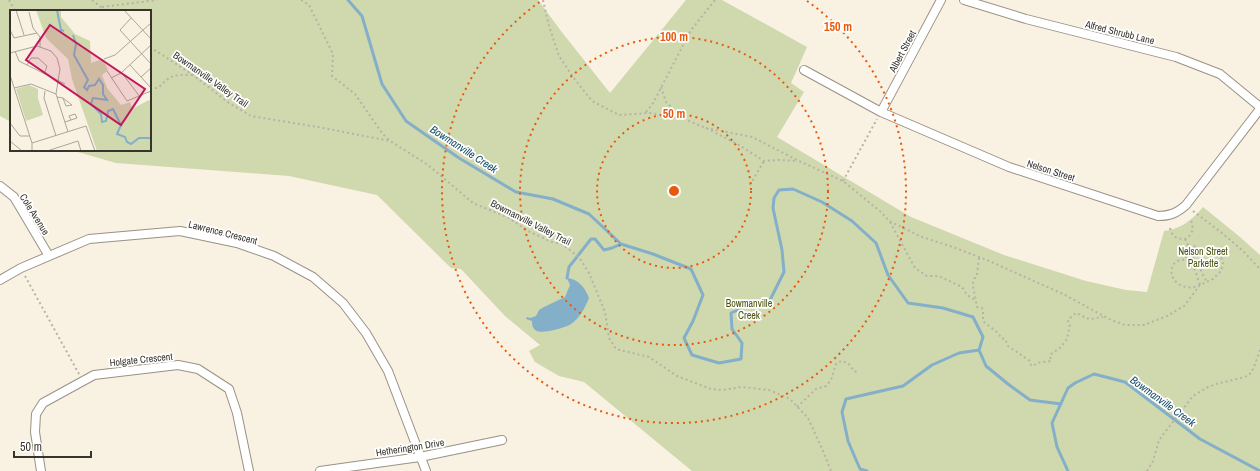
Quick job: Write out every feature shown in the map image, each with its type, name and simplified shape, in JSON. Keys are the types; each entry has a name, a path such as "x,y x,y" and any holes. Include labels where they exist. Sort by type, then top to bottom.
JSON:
{"street":[{"name":"Albert Street","path":"881,112 941,0"},
{"name":"Alfred Shrubb Lane","path":"964,0 1026,19 1176,57 1220,74 1260,108"},
{"name":"Nelson Street","path":"804,70 881,112 1009,167 1158,216 1166,216 1176,213 1186,205 1260,108"},
{"name":"Cole Avenue","path":"0,186 14,197 49,256"},
{"name":"Lawrence Crescent","path":"0,280 21,268 89,239 180,231 237,243 274,256 313,277 343,303 366,333 388,372 426,471"},
{"name":"Holgate Crescent","path":"41,471 35,432 36,414 43,403 94,375 178,365 198,369 229,389 237,413 249,471"},
{"name":"Hetherington Drive","path":"320,471 420,457 502,440"}],"path":[{"path":"9,0 14,10"},
{"path":"92,0 105,10"},
{"path":"102,7 157,0"},
{"path":"301,0 309,5 333,54 332,76 355,94 382,133 390,140"},
{"path":"543,0 549,26 559,56 592,101 619,115 654,114 684,119 706,128 739,145 764,161 799,161"},
{"path":"643,114 648,112 691,30 715,0"},
{"name":"Bowmanville Valley Trail","path":"151,48 193,75 229,103 251,116 390,140 428,165 473,203 509,218 528,230 552,242 562,244 579,257 589,273 605,312 609,338 616,349 649,357 676,376 711,389 723,390 740,387 769,390 790,399 808,418 831,471"},
{"path":"151,88 158,88 174,75 193,75"},
{"path":"662,87 666,102 684,119"},
{"path":"652,105 654,114"},
{"path":"843,181 881,112"},
{"path":"706,128 752,136 799,161 843,181 881,212 889,221 915,268 927,276 939,276 962,287 968,295 976,301"},
{"path":"750,185 764,161"},
{"path":"1186,205 1243,251 1260,269"},
{"path":"1185,239 1193,228 1190,218"},
{"path":"889,221 922,238 950,246 987,260 1063,294 1103,317 1125,325 1144,325 1167,316 1184,306 1200,285"},
{"path":"1170,228 1171,233 1174,236 1185,239"},
{"path":"1185,239 1189,246"},
{"path":"1189,246 1194,246 1197,249 1199,264 1207,282"},
{"path":"1189,246 1185,250 1186,259 1192,264 1200,285"},
{"path":"1210,249 1216,251 1222,259 1222,267 1219,274 1213,279 1200,285 1189,288 1184,287 1179,285 1173,278 1171,270 1174,263 1186,259 1199,255 1204,250 1210,249"},
{"path":"979,258 977,275 973,281 973,286 977,307 982,308 982,321 999,333 1001,338 1004,339 1008,346 1030,361 1031,366 1038,363 1051,361 1050,355 1061,347 1067,339 1070,324 1068,321 1076,313 1085,318 1091,319 1103,317"},
{"path":"21,268 82,381"},
{"path":"1147,471 1153,461 1159,440 1193,396 1216,384 1245,377 1251,373 1260,350"},
{"path":"797,407 816,389 826,386 831,380 836,364 841,361 848,363 854,371 858,372"}],"green space":[{"name":"Bowmanville Creek","path":"0,0 538,0 610,93 686,0 722,0 807,47 791,83 804,92 777,137 911,217 1004,255 1086,281 1126,290 1147,292 1164,231 1176,228 1186,223 1203,207 1240,237 1260,255 1260,471 692,471 584,382 559,376 535,362 529,351 540,345 505,316 461,269 451,268 377,195 289,176 116,163 74,151 151,151 151,10 10,10 10,121 0,116"}],"water":[{"path":"567,278 578,282 589,298 582,312 574,322 564,327 542,332 535,330 532,321 526,319 527,317 530,318 536,316 539,310 565,297 570,285"}],"waterway":[{"name":"Bowmanville Creek","path":"348,0 362,16 382,84 406,121 459,158 516,192 553,199 589,214 621,244 653,254 691,269 703,295 693,321 684,338 692,355 719,363 741,359 742,343 732,329 731,313 747,306 770,300 784,272 782,250 773,208 774,198 779,190 793,189 822,202 852,221 876,243 888,275 908,303 943,308 973,317 983,337 979,350 959,353 932,365 903,386 846,399 842,412 848,441 860,469 867,471"},
{"path":"567,278 569,267 591,239 595,239 604,250 621,244"},
{"name":"Bowmanville Creek","path":"979,350 986,366 1030,400 1061,404"},
{"name":"Bowmanville Creek","path":"1068,471 1057,447 1052,423 1068,388 1094,374 1125,382 1200,439 1260,471"}],"park label":[{"name":"Nelson Street Parkette","path":"1203,256"}]}
